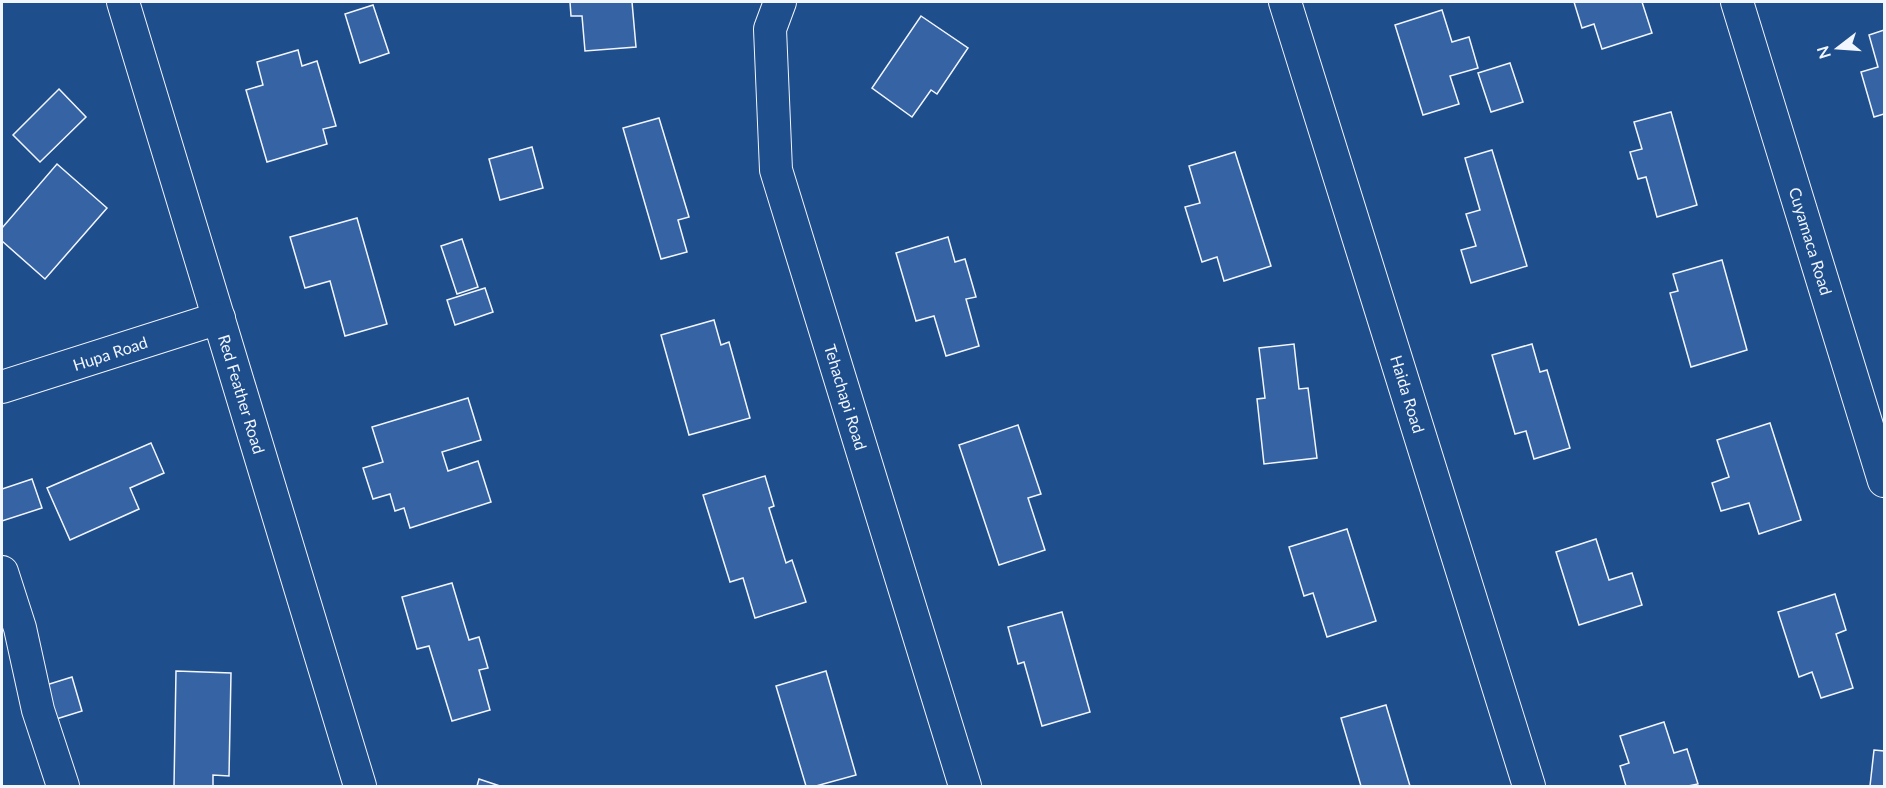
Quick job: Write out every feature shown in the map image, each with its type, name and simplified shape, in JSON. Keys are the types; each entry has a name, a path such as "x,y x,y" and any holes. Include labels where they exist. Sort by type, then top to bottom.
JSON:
{"street":[{"name":"Red Feather Road","path":"123,2 360,786"},
{"name":"Tehachapi Road","path":"780,2 770,28 776,170 965,786"},
{"name":"Haida Road","path":"1286,2 1529,786"},
{"name":"Cuyamaca Road","path":"1737,2 1884,481"},
{"name":"Hupa Road","path":"2,387 219,318"},
{"path":"2,572 20,628 38,710 63,786"}],"building":[{"path":"570,2 632,2 636,47 585,51 582,16 571,16"},
{"path":"1574,2 1642,2 1652,33 1602,49 1594,24 1582,28"},
{"path":"373,5 389,53 360,63 345,14"},
{"path":"1442,10 1452,42 1469,37 1478,68 1450,76 1459,104 1423,115 1395,25"},
{"path":"921,16 968,48 937,94 931,90 912,117 872,88"},
{"path":"1884,30 1884,114 1874,117 1861,72 1878,67 1869,35"},
{"path":"298,50 302,66 317,61 336,126 323,129 327,144 267,162 246,90 263,85 257,62"},
{"path":"1510,63 1523,102 1491,112 1478,73"},
{"path":"59,89 86,117 40,162 13,135"},
{"path":"1671,112 1697,205 1657,217 1646,177 1638,179 1630,152 1642,149 1634,122"},
{"path":"659,118 689,217 678,220 687,252 661,259 623,128"},
{"path":"532,147 543,188 500,200 489,159"},
{"path":"1492,150 1527,266 1471,283 1461,250 1476,246 1466,214 1480,210 1465,158"},
{"path":"1235,152 1271,266 1224,281 1217,257 1202,262 1185,207 1200,203 1189,166"},
{"path":"57,164 107,208 45,279 2,241 2,228"},
{"path":"357,218 387,324 345,336 330,281 305,288 290,237"},
{"path":"948,237 955,262 965,259 976,297 966,299 979,346 946,356 934,316 916,321 896,253"},
{"path":"462,239 478,287 457,294 441,246"},
{"path":"1722,260 1747,350 1691,367 1670,293 1678,291 1673,274"},
{"path":"485,288 493,312 455,325 447,300"},
{"path":"714,320 721,345 729,342 750,418 689,435 661,335"},
{"path":"1294,344 1299,389 1308,388 1317,458 1264,464 1257,399 1265,398 1259,348"},
{"path":"1532,344 1540,372 1547,370 1570,448 1534,459 1526,431 1515,434 1492,355"},
{"path":"468,398 481,440 442,452 448,471 478,461 491,502 410,528 404,508 395,511 390,494 373,499 363,468 383,462 372,427"},
{"path":"1770,423 1801,520 1759,534 1749,503 1721,511 1712,483 1729,477 1717,440"},
{"path":"1018,425 1041,494 1028,498 1045,550 999,565 959,445"},
{"path":"151,443 164,473 130,488 139,509 70,540 47,488"},
{"path":"765,476 774,506 769,508 786,563 792,560 806,602 755,618 743,578 730,582 703,495"},
{"path":"32,479 42,508 2,521 2,489"},
{"path":"1347,529 1376,621 1327,637 1313,593 1304,596 1289,547"},
{"path":"1596,539 1609,580 1632,573 1642,605 1579,625 1556,552"},
{"path":"452,583 469,640 479,637 488,668 479,670 490,710 452,721 429,646 417,649 402,597"},
{"path":"1835,594 1846,630 1836,634 1853,688 1821,698 1812,672 1799,677 1778,612"},
{"path":"1062,612 1090,712 1042,726 1024,662 1018,664 1008,627"},
{"path":"176,671 231,673 229,776 213,775 213,786 174,786"},
{"path":"826,671 856,775 816,786 806,786 776,686"},
{"path":"72,677 82,711 53,720 43,686"},
{"path":"1386,705 1410,786 1361,786 1341,718"},
{"path":"1664,722 1674,753 1687,749 1698,784 1626,786 1620,766 1629,763 1620,736"},
{"path":"1874,750 1884,751 1884,786 1870,786"},
{"path":"479,779 500,786 477,786"}]}
